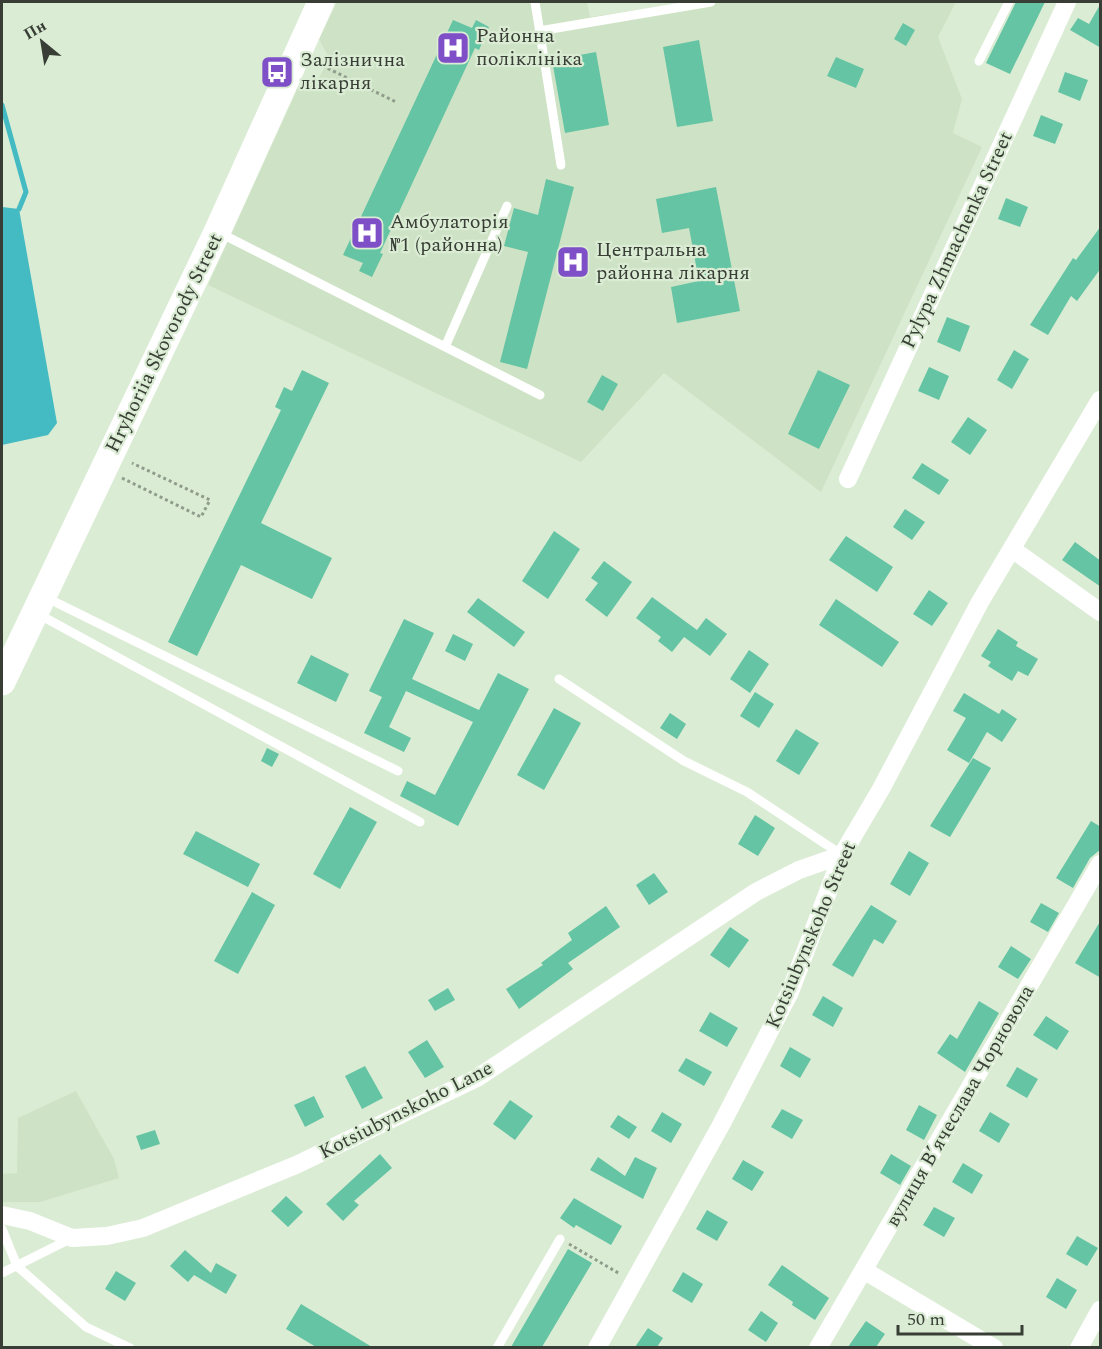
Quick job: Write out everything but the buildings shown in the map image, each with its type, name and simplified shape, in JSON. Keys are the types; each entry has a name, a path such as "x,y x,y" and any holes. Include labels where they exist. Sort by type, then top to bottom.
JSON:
{"street":[{"name":"Hryhoriia Skovorody Street","path":"2,682 218,232 321,2"},
{"name":"Pylypa Zhmachenka Street","path":"848,479 1067,2"},
{"name":"Kotsiubynskoho Street","path":"597,1347 790,992 842,855 1012,549 1101,400"},
{"path":"1012,549 1101,612"},
{"name":"Kotsiubynskoho Lane","path":"2,1215 30,1221 72,1238 107,1236 143,1228 296,1166 477,1078 756,892 799,870 842,855"},
{"name":"вулиця Вʼячеслава Чорновола","path":"818,1347 1101,864"},
{"path":"865,1270 994,1347"},
{"path":"1079,1347 1101,1310"}],"lane":[{"path":"535,2 561,165"},
{"path":"539,30 711,2"},
{"path":"979,61 1009,2"},
{"path":"445,347 507,206"},
{"path":"218,232 540,395"},
{"path":"39,604 398,771"},
{"path":"39,604 420,822"},
{"path":"559,680 684,761 747,792 842,855"},
{"path":"2,1229 17,1266 86,1327 130,1347"},
{"path":"2,1273 72,1238"},
{"path":"497,1347 560,1239"}],"path":[{"path":"316,62 396,102"},
{"path":"117,475 124,479 201,517 210,500 132,463 124,479"},
{"path":"560,1239 634,1282"}],"shaded area":[{"name":"Центральна районна лікарня","path":"337,2 587,2 590,17 689,2 956,2 938,37 962,99 953,133 982,147 821,492 664,373 581,462 208,285 298,88 317,82 329,58 319,39"},
{"path":"76,1091 114,1159 119,1178 40,1202 2,1202 2,1174 17,1173 18,1118"}],"water":[{"path":"2,207 19,209 57,423 48,435 2,445"}],"waterway":[{"path":"2,105 26,192 19,209"}],"place":[{"name":"Районна поліклініка","path":"453,48"},
{"name":"Залізнична лікарня","path":"277,72"},
{"name":"Амбулаторія №1 (районна)","path":"367,233"},
{"name":"Центральна районна лікарня","path":"573,262"}]}
